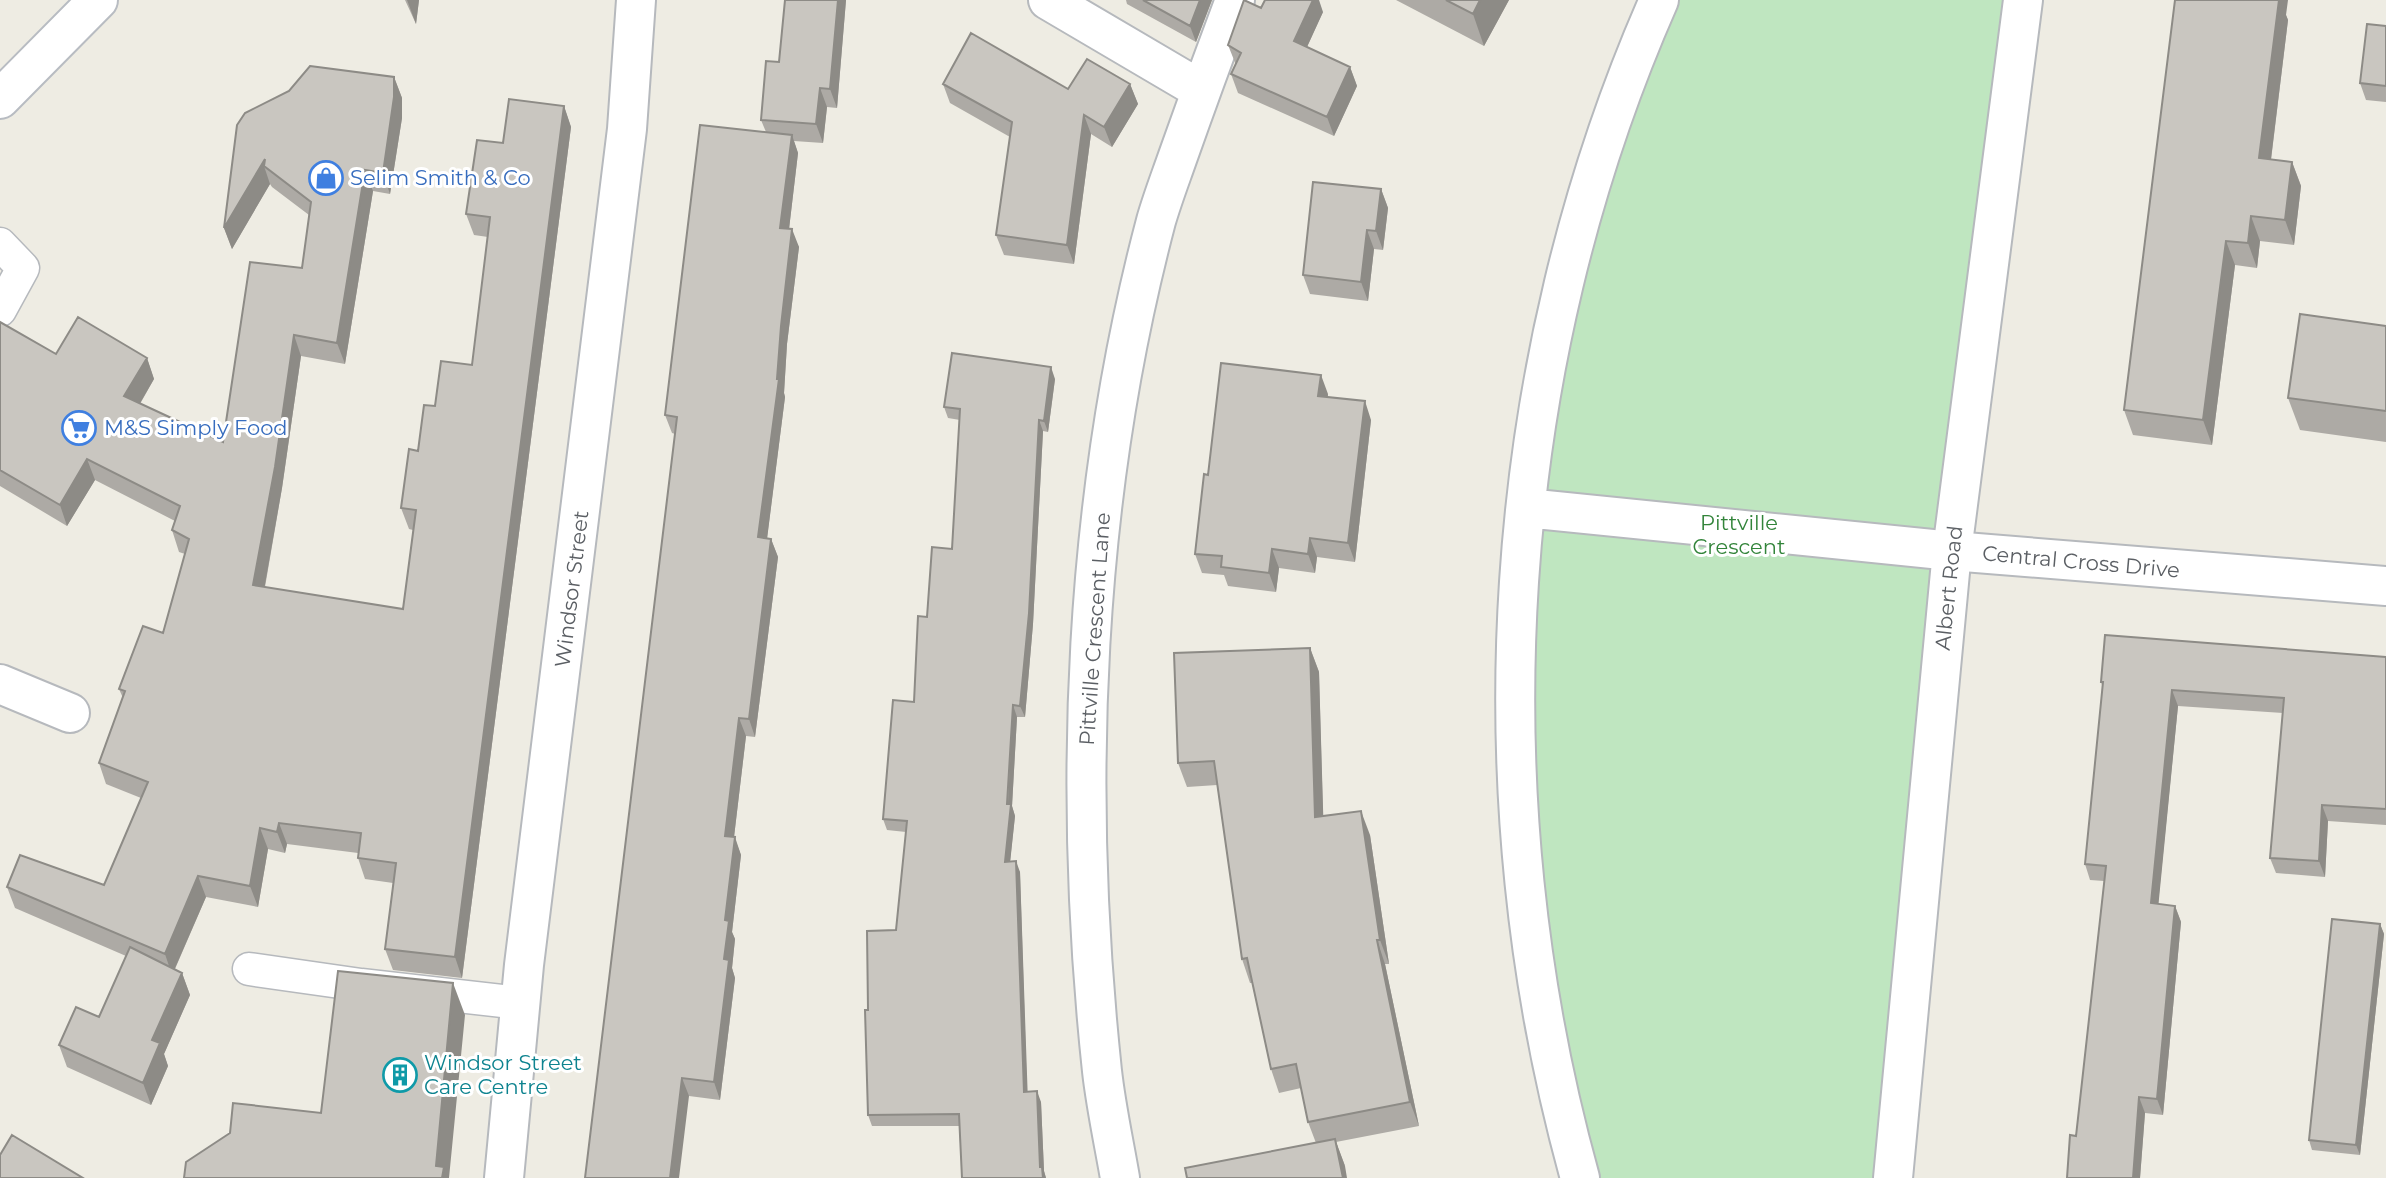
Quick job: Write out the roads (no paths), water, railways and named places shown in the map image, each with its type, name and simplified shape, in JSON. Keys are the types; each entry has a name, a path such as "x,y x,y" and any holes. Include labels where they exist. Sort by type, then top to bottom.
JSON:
{"street":[{"path":"0,99 98,0"},
{"name":"Windsor Street","path":"504,1178 520,1003 627,129 636,0"},
{"path":"1048,0 1201,90"},
{"name":"Pittville Crescent Lane","path":"1121,1178 1102,1073 1091,922 1086,781 1090,645 1101,516 1122,370 1157,219 1201,90 1236,0"},
{"path":"1580,1178 1550,1055 1524,874 1517,764 1517,653 1526,509 1541,403 1556,324 1578,233 1610,128 1659,0"},
{"name":"Albert Road","path":"1893,1178 1952,551 2023,0"},
{"name":"Central Cross Drive","path":"1526,509 1952,551 2386,586"},
{"path":"0,684 71,713"}],"lane":[{"path":"0,244 23,268 0,310"},
{"path":"249,969 520,1003"}],"place":[{"name":"Selim Smith & Co","path":"326,178"},
{"name":"M&S Simply Food","path":"79,428"},
{"name":"Windsor Street Care Centre","path":"400,1075"}],"park label":[{"name":"Pittville Crescent","path":"1739,535"}]}
